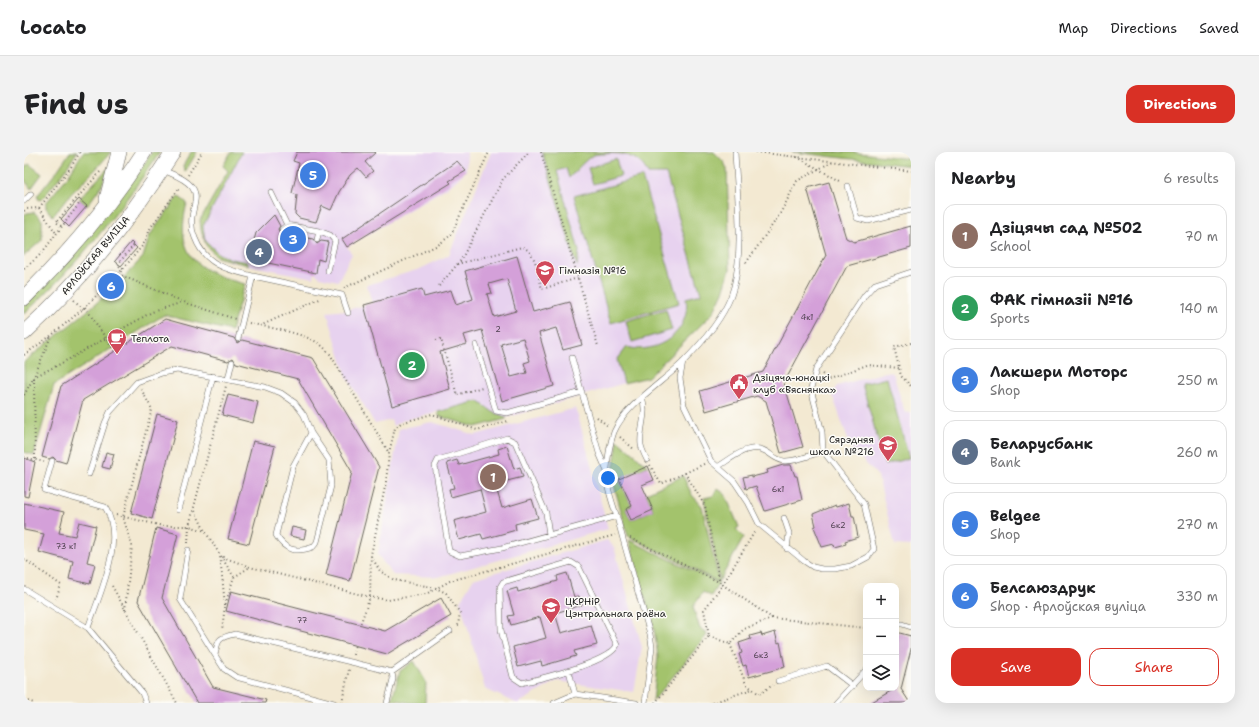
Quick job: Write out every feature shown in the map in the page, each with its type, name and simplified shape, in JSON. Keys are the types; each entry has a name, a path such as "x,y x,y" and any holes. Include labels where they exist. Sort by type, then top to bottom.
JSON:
{"main road":[{"path":"102,211 119,152"},
{"path":"24,298 102,211 144,152"},
{"name":"АРЛОЎСКАЯ ВУЛІЦА","path":"24,333 44,314 118,232 173,152"}],"lane":[{"path":"645,703 652,647 650,634 607,482 606,470 614,432 642,397 683,362 725,310 737,276 739,256 735,152"},
{"path":"162,169 185,181 192,187 195,193 195,203 191,218 192,231 198,246 204,255 224,269 342,295 348,313"},
{"path":"848,186 857,218 868,221 911,210"},
{"path":"271,192 287,225"},
{"path":"24,200 31,194"},
{"path":"282,229 287,225 319,231 330,235 335,242 328,271"},
{"path":"317,240 319,231"},
{"path":"683,362 680,378 684,405 711,461 719,466 734,481 748,502 759,524 787,548 813,567 835,569 851,566 868,557 874,549 864,504 823,451 822,432 810,389 816,369 865,295 875,284 911,272"},
{"path":"238,339 253,276"},
{"path":"476,345 496,411 507,413 582,392"},
{"path":"572,358 599,453 606,470"},
{"path":"228,379 232,362"},
{"path":"89,474 105,423 110,412 137,382 162,373 178,370 265,387 281,393 295,403 304,415 311,433 329,460 331,486 317,542 313,548 302,551 290,549 280,544 276,535 293,466 311,433"},
{"path":"178,510 213,376"},
{"path":"642,397 645,405 641,431 642,446 647,460"},
{"path":"549,535 546,513 515,442 507,438 438,460 435,466 449,551 460,556 502,548 549,535 617,516"},
{"path":"719,466 741,451 754,449 766,451 782,461 791,461 823,451"},
{"path":"52,462 44,490 105,507 109,514 112,544 110,567 88,628"},
{"path":"784,518 788,533 787,548"},
{"path":"188,550 180,599 224,668 236,677 334,703"},
{"path":"571,562 579,566 618,646 609,655 569,671 522,683 513,677 501,630 499,590 504,582 571,562"},
{"path":"24,589 88,628 142,693 146,703"},
{"path":"899,624 911,627"},
{"path":"216,655 217,643 221,637 235,634 392,672 450,631"},
{"path":"778,681 827,666 853,686"},
{"path":"569,671 575,694"},
{"path":"387,703 393,679 392,672"},
{"path":"836,703 863,674"},
{"path":"554,703 575,694 636,703"}],"path":[{"path":"24,211 26,209 39,208 71,167 80,152"},
{"path":"24,355 52,335 85,307 123,269 143,245 151,227 185,181 202,152"},
{"path":"260,326 438,244 451,236 489,152"},
{"path":"440,286 460,260 503,179 529,152"},
{"path":"541,152 598,346"},
{"path":"756,152 911,171"},
{"path":"796,156 848,186"},
{"path":"737,276 780,214 797,181 833,161"},
{"path":"61,226 56,222 102,171"},
{"path":"24,269 41,254 56,232 79,204"},
{"path":"39,208 56,232"},
{"path":"123,269 117,265 134,245"},
{"path":"456,264 522,248 529,251 533,256 542,289 578,278"},
{"path":"34,377 152,312 184,302"},
{"path":"85,307 115,352"},
{"path":"24,395 34,377 52,335"},
{"path":"436,340 441,339 457,395 489,385"},
{"path":"911,343 894,347 901,376 911,386"},
{"path":"816,369 829,379 867,365 899,368"},
{"path":"34,377 35,459"},
{"path":"188,550 189,526 195,510 228,379"},
{"path":"126,610 132,546 123,517 152,409 137,382"},
{"path":"389,453 395,428 401,423 432,414 477,430 515,419"},
{"path":"24,457 52,462"},
{"path":"647,460 660,484 711,461"},
{"path":"685,473 705,506 721,583"},
{"path":"195,510 205,531 234,577"},
{"path":"109,514 163,526 189,526 205,531"},
{"path":"655,703 709,636 704,610 759,524"},
{"path":"220,556 250,567 370,597 388,600 426,594 450,581 622,534 721,583 772,618"},
{"path":"371,555 380,571 394,580 436,588 446,593 460,613 458,625 450,631"},
{"path":"220,556 225,606"},
{"path":"24,559 60,585 56,600"},
{"path":"221,637 225,606 234,577 250,567"},
{"path":"106,576 177,703"},
{"path":"730,644 744,629 772,618 863,628"},
{"path":"709,636 730,644"},
{"path":"730,644 734,658 746,684 752,689 759,694 778,681"},
{"path":"341,703 355,645"},
{"path":"712,703 752,689"},
{"path":"24,700 34,703"}],"shaded area":[{"path":"239,152 467,152 466,171 451,185 347,247 352,254 338,281 320,277 315,273 314,278 232,262 217,257 206,245 201,230"},
{"name":"Гімназія №16","path":"491,152 616,152 725,165 712,311 665,361 642,378 482,425 475,402 401,421 393,426 391,420 375,424 347,377 327,312 347,310 372,303 367,285 420,269 449,255"},
{"name":"Сярэдняя школа №216","path":"886,372 893,373 905,413 911,412 911,546 895,545 878,476 851,448 832,394 837,386"},
{"path":"576,408 608,529 438,577 393,575 378,555 399,429 432,422 475,435"},
{"name":"ЦКРНіР Цэнтральнага раёна","path":"607,540 614,547 642,647 634,692 557,681 519,703 516,703 485,689 460,601 473,579"}],"green space":[{"path":"70,152 77,152 64,172 42,199 39,200 37,196"},
{"path":"83,152 111,152 71,194 53,216 46,208 46,203 68,176"},
{"path":"152,152 160,152 114,216 62,277 24,314 24,304 141,169"},
{"path":"191,152 197,152 185,172 183,166"},
{"path":"231,152 242,152 203,226 205,240 219,254 231,259 248,262 248,265 217,257 206,245 201,230 200,220 228,171 223,166"},
{"path":"542,152 714,152 724,162 727,169 730,269 723,292 713,313 648,377 624,383 617,360 627,347 638,349 650,348 670,338 684,321 686,298 701,294 666,174 648,174 641,163 636,159 630,156 617,154 594,155 584,162 569,178 566,168 557,171 579,251 577,266"},
{"path":"792,152 850,152 911,159 911,166"},
{"path":"616,159 621,176 593,184 588,168"},
{"path":"29,164 42,174 31,189 24,179 24,168"},
{"path":"109,167 102,185 87,206 79,199"},
{"path":"642,177 679,303 611,323 574,196"},
{"path":"178,196 187,203 184,221 184,236 187,248 193,258 202,267 214,274 245,284 231,331 164,315 54,385 34,455 24,452 24,362 118,284 143,257 150,235"},
{"path":"34,212 42,220 42,240 24,256 24,215"},
{"path":"666,309 672,330 632,342 626,321"},
{"path":"887,378 909,458 885,465 862,384"},
{"path":"478,401 493,412 506,417 506,419 475,427 439,416 438,412"},
{"path":"618,440 648,466 619,479 632,506 626,509 631,520 653,510 646,493 683,476 692,495 702,506 719,582 628,536 612,478"},
{"path":"718,489 725,494 739,527 736,529 744,537 720,580 704,498 713,496"},
{"path":"629,540 719,583 711,596 703,592 693,607 700,629 706,632 707,635 653,701 658,657 654,629"},
{"path":"414,661 426,682 425,703 411,703 392,699 400,671"}],"building":[{"path":"297,152 376,152 365,162 373,171 366,177 358,168 350,175 339,192 331,210 322,206 316,222 299,218 295,214 297,195 292,193 299,163 293,161"},
{"path":"457,161 466,171 449,181 451,183 347,247 342,239"},
{"path":"829,182 846,238 854,242 911,226 911,248 847,266 784,383 803,447 781,453 766,401 757,396 706,411 700,391 763,372 826,255 807,188"},
{"path":"79,199 87,206 69,227 61,219"},
{"path":"274,215 280,226 278,229 280,233 313,239 317,244 321,241 328,242 324,261 318,259 316,273 249,259 256,233"},
{"path":"131,242 137,248 121,266 115,261"},
{"path":"517,256 533,312 570,302 582,345 563,350 556,328 539,333 554,386 502,401 482,330 464,335 467,344 440,352 450,389 392,406 364,305 422,289 424,297 451,290 456,305 473,299 465,271","holes":["507,279 516,311 494,317 487,294 492,293 489,284","523,338 530,361 524,363 527,373 511,377 501,344"]},
{"path":"165,319 234,338 237,343 242,340 313,358 379,467 350,581 326,575 352,472 298,379 236,363 233,358 228,361 172,346 83,400 66,463 56,460 53,457 49,459 42,457 61,386"},
{"path":"228,395 258,402 253,423 222,415"},
{"path":"157,414 178,420 152,519 131,513"},
{"path":"253,441 275,446 249,544 228,539"},
{"path":"507,446 514,469 520,467 523,477 495,484 502,508 532,499 538,518 515,524 516,530 483,539 481,534 459,540 454,521 486,512 480,489 451,497 449,489 454,488 447,463 457,460 459,465 499,454 498,449"},
{"path":"106,452 114,454 110,469 102,467"},
{"path":"24,458 35,462 28,497 24,496"},
{"path":"783,465 791,465 795,476 797,476 802,500 765,511 756,486 746,489 743,477 752,475 752,477 768,473 767,470"},
{"path":"648,466 654,480 642,485 653,510 631,520 626,509 632,506 619,479"},
{"path":"24,503 64,512 59,533 75,536 79,522 96,526 87,562 95,564 90,584 69,579 73,561 39,552 44,534 24,530"},
{"path":"849,503 852,516 854,516 858,537 845,541 846,544 835,547 834,544 822,547 814,527 816,526 813,514 835,505 836,507"},
{"path":"292,527 306,530 304,539 290,536"},
{"path":"156,528 178,534 162,598 213,687 266,700 265,703 197,703 138,601"},
{"path":"567,573 574,597 579,596 582,605 555,613 561,633 591,625 597,645 574,651 576,656 542,666 541,661 518,667 513,647 546,638 540,617 511,625 508,616 514,615 507,591 517,588 518,592 558,581 557,576"},
{"path":"231,591 385,631 441,598 451,616 387,654 226,611"},
{"path":"775,632 778,643 780,642 785,667 749,677 746,665 743,666 739,654 742,653 739,643 751,639 750,636 761,633 762,636"},
{"path":"899,633 911,636 911,649 901,689 910,703 870,703 891,691 899,691"}],"place":[{"name":"Belgee","path":"313,175"},
{"name":"Лакшери Моторс","path":"293,239"},
{"name":"Беларусбанк","path":"259,252"},
{"name":"Белсаюздрук","path":"111,286"},
{"name":"Гімназія №16","path":"545,287"},
{"name":"Теплота","path":"117,355"},
{"name":"ФАК гімназіі №16","path":"412,365"},
{"name":"Дзіцяча-юнацкі клуб «Вяснянка»","path":"739,400"},
{"name":"Сярэдняя школа №216","path":"888,462"},
{"name":"Дзіцячы сад №502","path":"493,477"},
{"name":"ЦКРНіР Цэнтральнага раёна","path":"551,624"}]}
